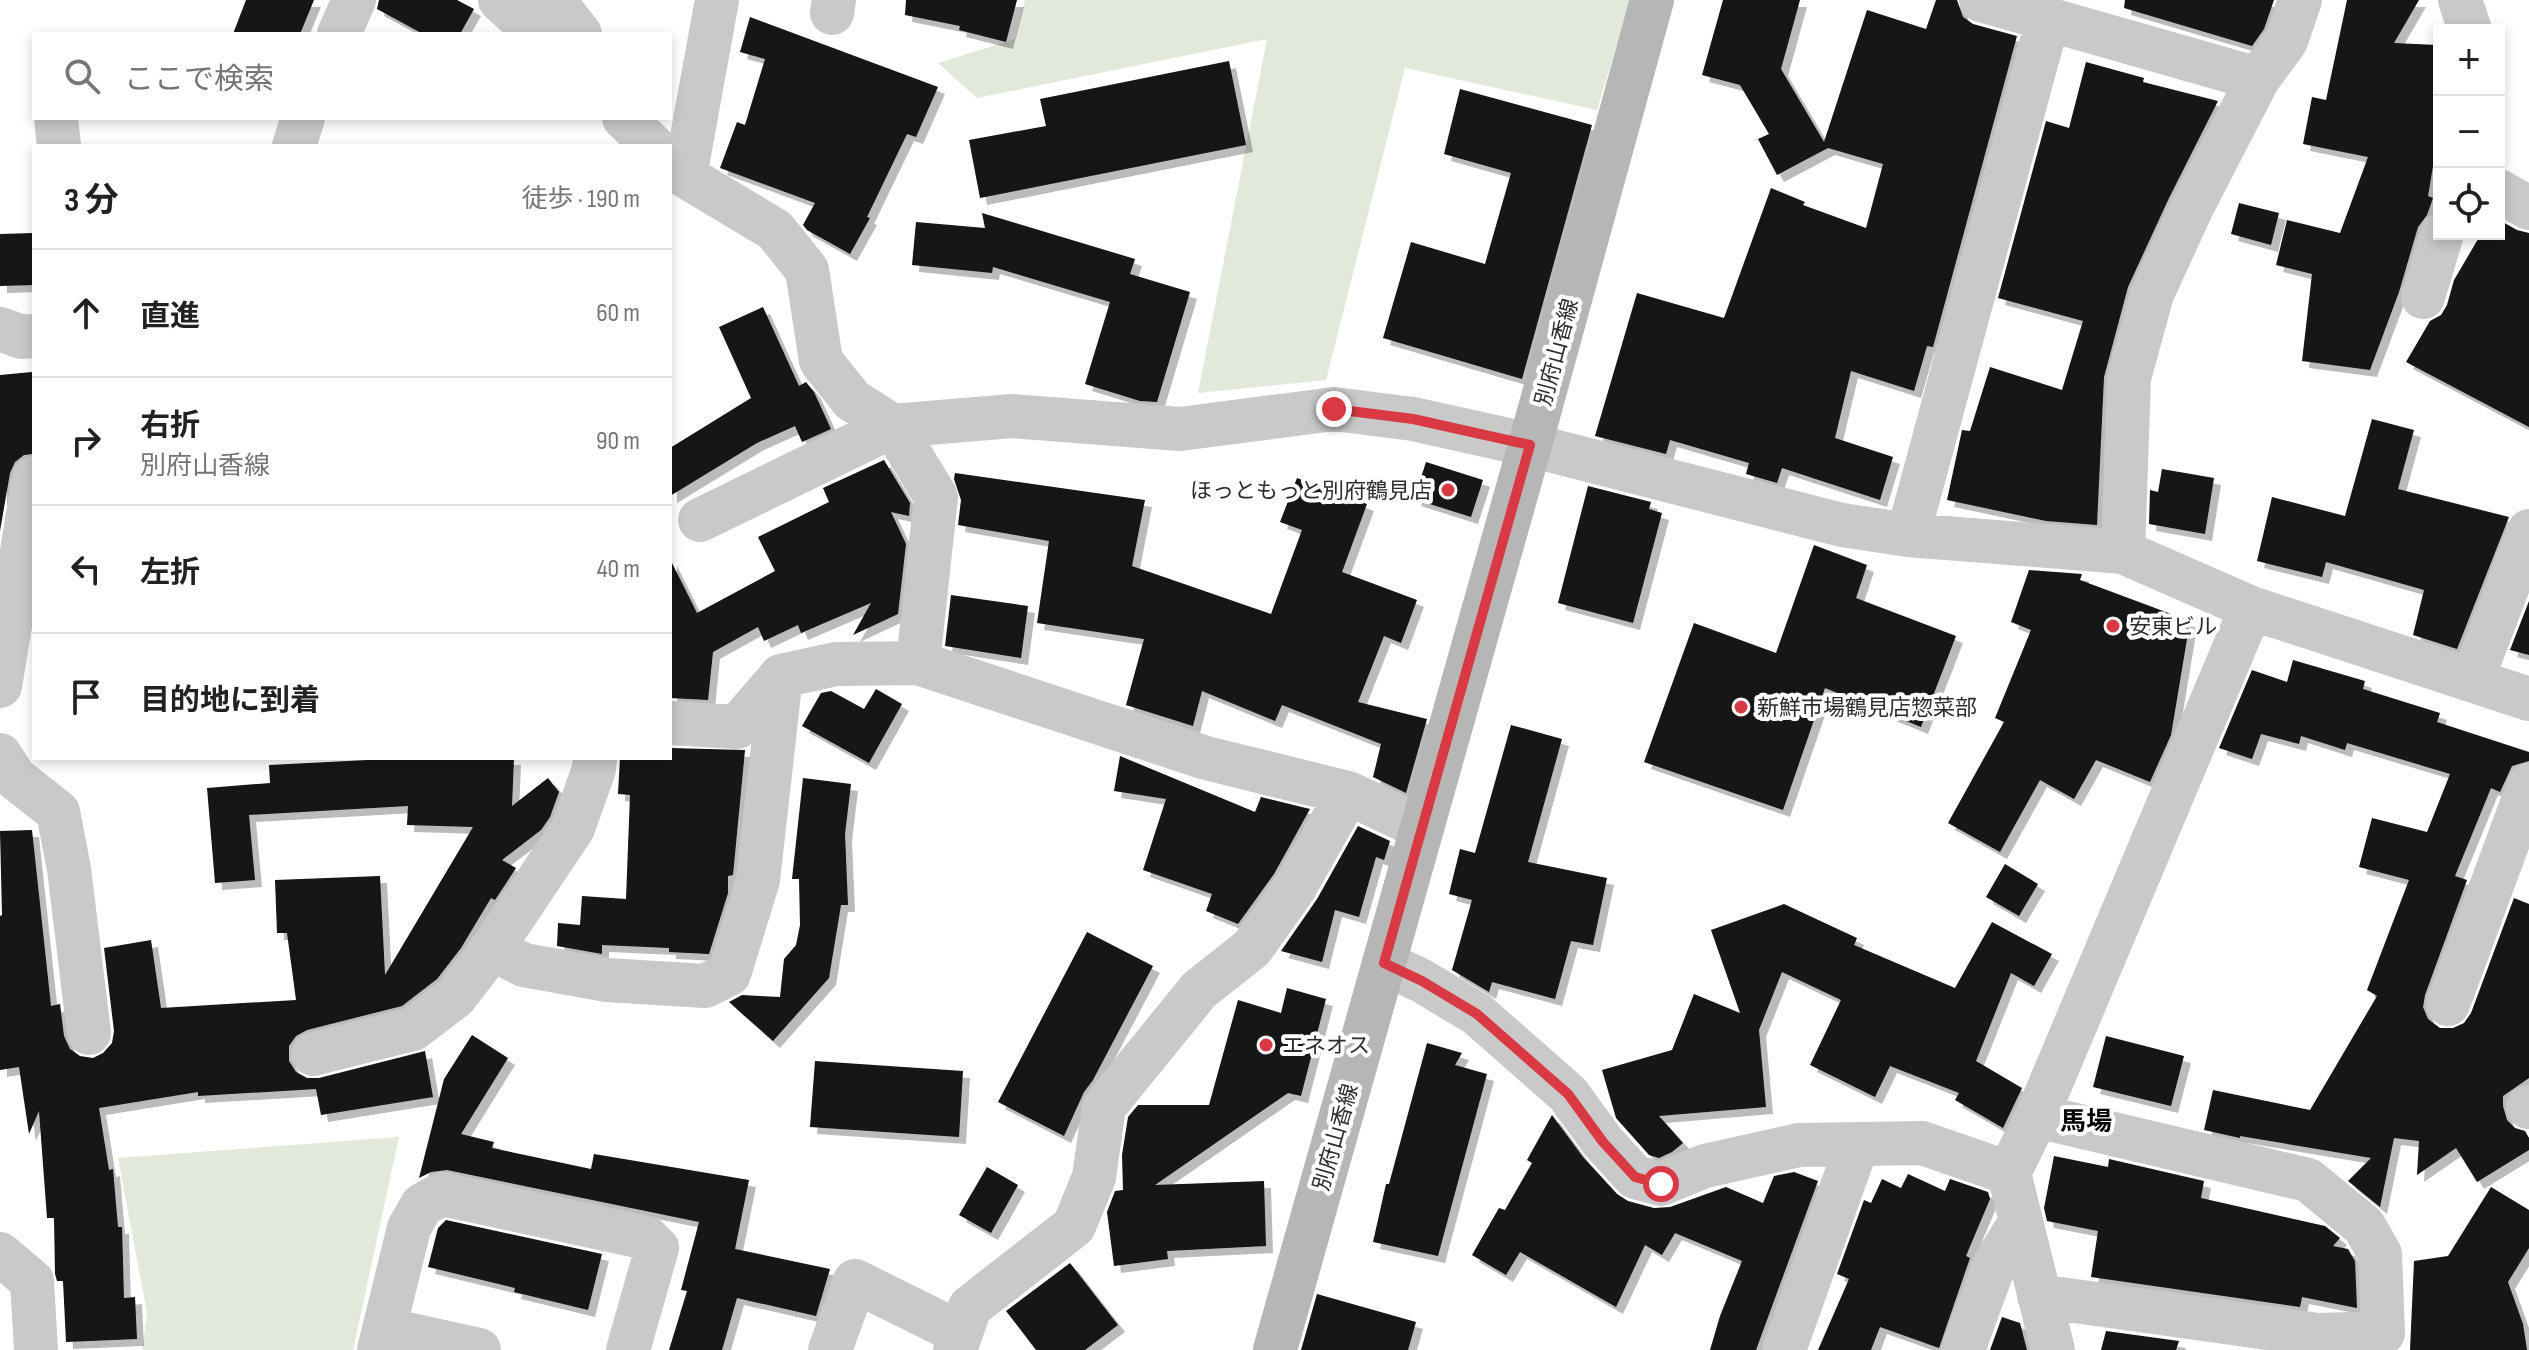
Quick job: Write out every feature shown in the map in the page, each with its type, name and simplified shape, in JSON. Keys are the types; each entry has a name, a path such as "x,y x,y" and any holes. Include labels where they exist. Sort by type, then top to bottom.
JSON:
{"main road":[{"name":"別府山香線","path":"1275,1350 1652,0"}],"street":[{"path":"340,32 354,0"},
{"path":"500,0 535,32"},
{"path":"553,0 578,32"},
{"path":"717,0 678,169 775,230 807,270 821,361 852,400 893,426 936,497 918,663"},
{"path":"1981,0 2076,16 2258,79"},
{"path":"2123,552 2129,378 2152,294 2191,209 2258,79 2286,41 2300,0"},
{"path":"2460,0 2468,24"},
{"path":"1908,535 2076,16"},
{"path":"56,120 59,144"},
{"path":"295,144 302,120"},
{"path":"626,120 651,144"},
{"path":"2505,194 2529,208"},
{"path":"2423,297 2440,240"},
{"path":"0,329 22,337 32,336"},
{"path":"700,520 893,426 1012,416 1180,429 1334,409 1413,419 1530,445 1842,525 1908,535 2123,552 2251,608 2529,699"},
{"path":"0,686 32,490"},
{"path":"2472,680 2529,531"},
{"path":"2053,1350 2009,1173 2037,1116 2251,608"},
{"path":"672,723 737,727 781,676 836,664 918,663 1206,758 1348,793 1422,828"},
{"path":"492,949 524,965 607,980 705,986 729,974 758,880 781,676"},
{"path":"0,755 15,778 58,812 69,869 89,1033"},
{"path":"313,1054 413,1029 455,997 492,949 573,828 595,760"},
{"path":"2448,1004 2529,785"},
{"path":"830,1350 855,1281 957,1341 970,1307 1074,1226 1094,1177 1104,1107 1199,990 1252,948 1295,887 1348,793"},
{"path":"1384,963 1422,981 1477,1014 1568,1094 1603,1142 1635,1177 1661,1184 1705,1166 1799,1145 1922,1143 2009,1173"},
{"path":"2037,1116 2308,1180 2364,1226 2380,1254 2383,1333 2318,1335 2039,1296"},
{"path":"1784,1350 1857,1145"},
{"path":"479,1350 382,1339 409,1228 422,1205 442,1194 647,1238 657,1248 628,1350"},
{"path":"1963,1350 1994,1265 2021,1221"},
{"path":"0,1254 32,1281 36,1350"}],"green space":[{"path":"1025,0 1630,0 1597,110 1405,68 1326,380 1198,393 1267,39 977,98 938,63 1015,39"},
{"path":"399,1137 353,1350 142,1350 147,1313 118,1158"}],"building":[{"path":"246,0 314,0 301,32 234,32"},
{"path":"379,0 457,0 474,9 461,32 419,32 377,9"},
{"path":"906,0 1017,0 1006,42 959,30 960,26 905,15"},
{"path":"1723,0 1800,0 1781,69 1824,142 1867,10 1926,29 1936,0 1957,0 1963,17 1973,24 2017,36 1933,347 1927,346 1914,391 1851,371 1835,438 1893,457 1880,500 1782,468 1777,483 1746,474 1749,463 1670,440 1666,454 1595,436 1637,293 1724,318 1771,188 1805,202 1803,205 1866,228 1883,164 1828,148 1777,175 1758,139 1769,134 1740,85 1702,75"},
{"path":"2125,0 2274,0 2264,29 2252,46 2124,8"},
{"path":"2347,0 2419,0 2394,43 2433,45 2433,166 2428,196 2433,198 2427,215 2418,227 2399,292 2370,370 2302,361 2312,274 2276,265 2287,220 2340,233 2368,157 2303,144 2312,97 2326,100"},
{"path":"750,17 938,87 916,137 907,134 867,217 870,218 850,254 803,225 815,203 720,168 737,122 745,125 765,59 740,52"},
{"path":"1229,61 1246,145 980,198 969,140 1046,126 1040,99"},
{"path":"2086,62 2144,78 2143,82 2218,101 2128,287 2104,377 2097,525 2046,521 1947,500 1962,430 1970,431 1990,367 2062,390 2083,321 1998,298 2046,121 2069,128"},
{"path":"1460,89 1592,125 1522,379 1383,338 1411,242 1485,264 1511,173 1444,154"},
{"path":"2239,203 2279,213 2271,245 2231,234"},
{"path":"982,213 1135,259 1130,274 1190,292 1157,402 1140,401 1085,384 1110,302 993,267 992,273 912,265 916,222 985,228"},
{"path":"2505,223 2529,233 2529,427 2406,362 2430,321 2441,315 2447,305 2454,280 2477,240 2505,240"},
{"path":"32,233 32,285 0,286 0,234"},
{"path":"763,307 799,386 806,382 814,392 831,429 802,442 795,426 757,443 672,495 672,447 751,398 719,327"},
{"path":"32,372 32,454 24,455 15,462 10,473 0,531 0,375"},
{"path":"2372,419 2414,430 2398,489 2509,517 2457,649 2413,635 2424,590 2326,562 2322,577 2257,561 2272,497 2345,516"},
{"path":"884,460 910,503 909,516 891,512 906,544 898,614 853,635 871,603 801,633 798,625 764,641 758,627 713,652 708,700 672,698 672,563 697,613 775,571 758,537 829,502 823,488"},
{"name":"ほっともっと別府鶴見店","path":"1426,462 1483,480 1471,517 1414,499"},
{"path":"2162,469 2214,478 2205,534 2149,524 2150,490 2158,492"},
{"path":"955,473 1145,500 1132,566 1271,614 1302,530 1280,522 1297,478 1367,504 1342,572 1417,600 1401,643 1384,636 1358,702 1427,719 1406,793 1373,777 1381,744 1282,705 1275,721 1202,691 1193,726 1126,705 1144,639 1037,623 1049,541 958,525 961,500"},
{"path":"1588,486 1651,502 1649,509 1662,513 1633,623 1558,603"},
{"name":"新鮮市場鶴見店惣菜部","path":"1814,545 1867,565 1856,598 1956,636 1921,727 1825,688 1783,810 1644,762 1694,623 1776,653"},
{"path":"2029,570 2082,574 2080,580 2190,621 2171,735 2150,782 2096,760 2074,799 2040,780 2000,852 1948,823 2004,722 1995,718 2031,630 2011,622"},
{"path":"951,595 1028,606 1021,658 945,646"},
{"path":"2529,601 2529,655 2510,650"},
{"path":"2293,660 2365,681 2363,689 2440,713 2437,722 2529,752 2529,761 2512,766 2500,792 2491,788 2455,876 2467,880 2423,1007 2428,1019 2440,1028 2453,1028 2464,1023 2471,1013 2514,898 2529,904 2529,1078 2503,1096 2503,1106 2507,1120 2515,1128 2525,1131 2529,1138 2529,1150 2477,1182 2456,1148 2417,1175 2419,1141 2394,1138 2380,1207 2348,1181 2371,1158 2204,1130 2213,1090 2310,1110 2377,996 2367,990 2409,880 2359,867 2372,818 2427,832 2450,774 2347,743 2345,750 2301,736 2299,744 2261,734 2252,759 2219,748 2252,670 2287,682"},
{"path":"876,689 902,704 869,763 802,726 821,693 831,691 864,709"},
{"path":"1511,725 1562,739 1528,862 1607,878 1593,945 1571,941 1555,999 1492,982 1489,992 1452,970 1472,900 1449,894 1460,849 1475,853"},
{"path":"672,748 745,750 733,875 728,876 728,893 709,954 669,952 669,948 602,945 602,954 557,946 558,923 580,925 582,896 626,899 630,795 618,794 620,760 672,760"},
{"path":"1120,756 1255,812 1261,797 1310,809 1274,874 1238,924 1206,911 1212,894 1143,870 1166,799 1114,791"},
{"path":"368,760 514,760 512,806 548,778 559,792 550,817 541,830 502,860 516,868 495,900 491,898 461,948 437,979 402,1006 307,1030 296,1036 289,1046 289,1061 296,1072 307,1078 319,1078 425,1051 433,1097 321,1115 316,1089 198,1096 198,1092 99,1108 109,1170 113,1169 118,1227 122,1227 124,1298 135,1297 137,1339 66,1342 63,1281 57,1281 55,1274 54,1218 47,1218 39,1111 29,1134 19,1067 0,1070 0,831 32,830 51,1006 60,1004 64,1036 70,1049 80,1056 93,1058 112,1043 114,1031 104,948 151,940 161,1008 296,1000 287,933 277,933 275,880 380,876 385,975 473,827 407,825 408,806 249,815 255,880 215,883 207,788 270,783 269,765"},
{"path":"803,778 851,784 845,834 848,905 841,905 829,978 773,1041 729,1002 742,995 780,997 784,959 796,945 800,925 799,879 792,879"},
{"path":"1358,826 1390,841 1384,860 1376,857 1359,917 1335,910 1322,962 1281,951 1317,899"},
{"path":"2005,864 2038,884 2019,916 1986,897"},
{"path":"1784,904 1857,938 1854,945 1955,988 1992,922 2052,954 2034,986 2011,973 1976,1061 2022,1088 2003,1128 1955,1100 1959,1093 1890,1066 1875,1097 1810,1065 1841,1000 1782,972 1759,1030 1766,1107 1659,1116 1683,1143 1659,1158 1649,1155 1616,1118 1602,1070 1672,1050 1694,994 1740,1013 1711,930"},
{"path":"1087,932 1153,966 1084,1092 1064,1136 998,1102"},
{"path":"1287,988 1326,999 1301,1096 1288,1093 1155,1185 1264,1181 1266,1246 1167,1251 1168,1259 1114,1266 1107,1212 1115,1191 1123,1190 1122,1155 1128,1117 1138,1105 1209,1105 1238,1000 1281,1013"},
{"path":"472,1035 508,1058 461,1134 494,1142 492,1148 591,1169 594,1154 749,1180 735,1249 830,1269 816,1316 737,1298 722,1350 669,1350 687,1291 681,1290 699,1222 447,1170 431,1172 419,1178 444,1079"},
{"path":"2106,1036 2184,1056 2171,1106 2093,1087"},
{"path":"1427,1043 1462,1053 1455,1065 1487,1074 1438,1256 1373,1242 1386,1184 1389,1184"},
{"path":"815,1061 963,1071 959,1137 810,1127"},
{"path":"1552,1115 1583,1157 1617,1194 1628,1201 1654,1208 1670,1207 1726,1187 1763,1203 1774,1176 1794,1172 1818,1181 1756,1350 1710,1350 1742,1261 1675,1233 1662,1255 1645,1245 1616,1307 1520,1252 1506,1275 1472,1255 1499,1208 1505,1210 1532,1163 1527,1160"},
{"path":"2054,1156 2108,1167 2109,1159 2204,1181 2201,1198 2325,1226 2340,1238 2333,1246 2348,1249 2355,1261 2357,1308 2302,1297 2300,1307 2091,1277 2098,1231 2047,1221 2044,1208"},
{"path":"987,1167 1018,1185 991,1233 959,1215"},
{"path":"1908,1174 1945,1191 1950,1179 1988,1192 1990,1199 1966,1256 1970,1258 1939,1348 1880,1327 1871,1350 1818,1350 1849,1279 1837,1274 1864,1200 1871,1203 1882,1179 1901,1188"},
{"path":"2491,1187 2529,1210 2529,1248 2508,1282 2523,1324 2527,1350 2410,1350 2414,1261 2448,1256"},
{"path":"446,1220 602,1254 588,1310 428,1267 438,1228"},
{"path":"1070,1263 1118,1325 1085,1350 1036,1350 1006,1311"},
{"path":"1317,1294 1416,1322 1408,1350 1301,1350"},
{"path":"2002,1317 2020,1323 2027,1350 1990,1350"},
{"path":"2106,1331 2179,1341 2176,1350 2101,1350"}],"place":[{"name":"ほっともっと別府鶴見店","path":"1448,490"},
{"name":"安東ビル","path":"2113,626"},
{"name":"新鮮市場鶴見店惣菜部","path":"1741,707"},
{"name":"エネオス","path":"1266,1045"}],"district":[{"name":"馬場","path":"2086,1121"}],"route":[{"path":"1334,409 1413,419 1530,445 1384,963 1422,981 1477,1014 1568,1094 1603,1142 1635,1177 1661,1184"}]}
